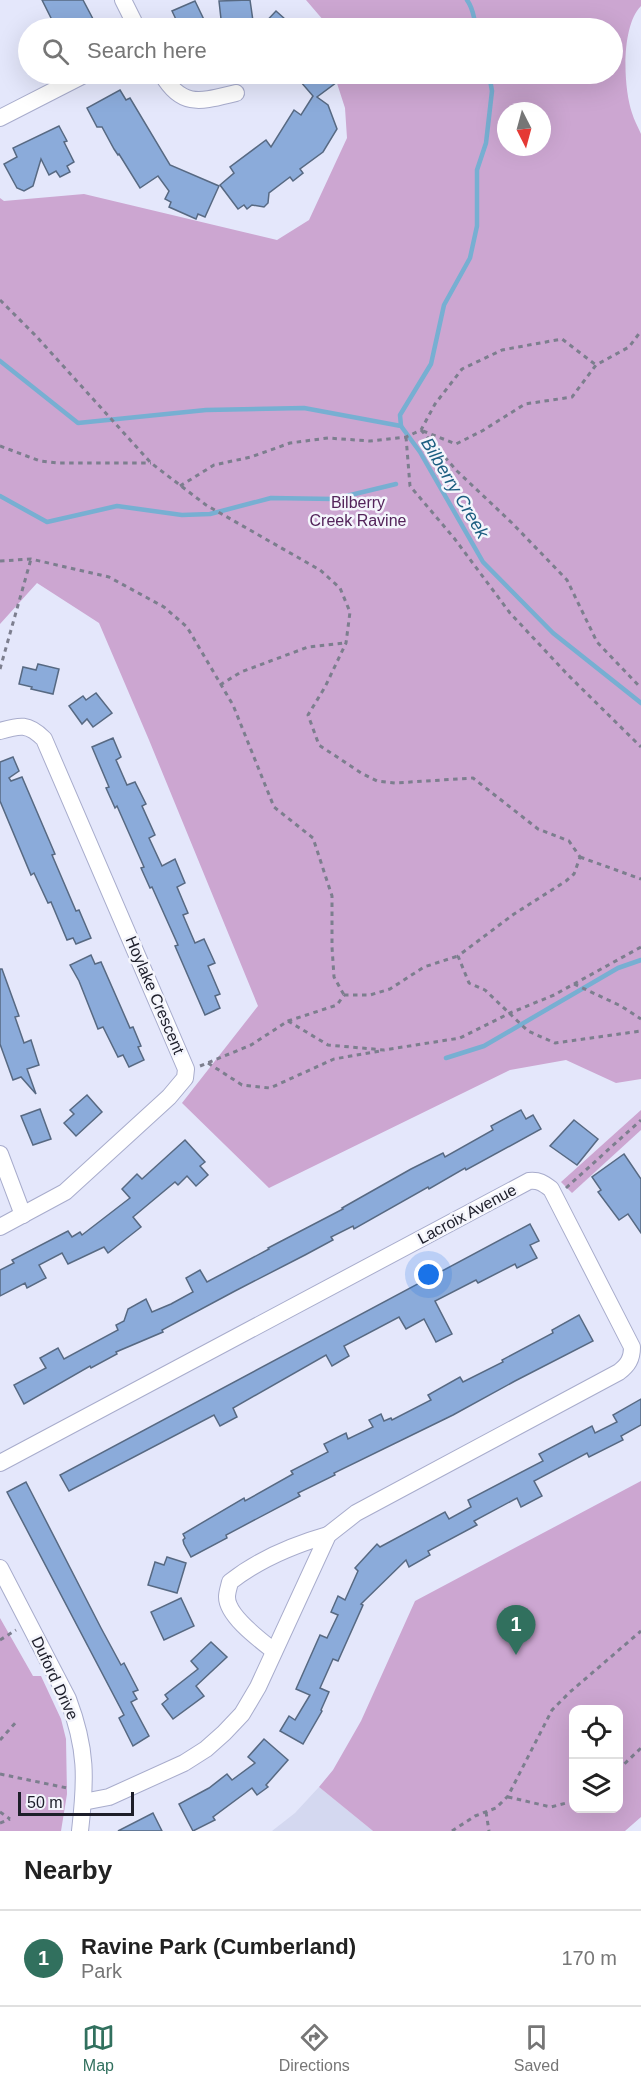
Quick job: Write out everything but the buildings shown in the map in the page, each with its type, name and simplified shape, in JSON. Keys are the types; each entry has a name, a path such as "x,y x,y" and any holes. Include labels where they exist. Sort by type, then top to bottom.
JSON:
{"street":[{"path":"123,0 132,18"},
{"path":"0,118 66,84"},
{"path":"168,84 185,99 204,101 236,93"},
{"name":"Hoylake Crescent","path":"0,731 25,726 34,729 44,739 186,1069 185,1078 169,1097 65,1192 0,1227"},
{"path":"0,1154 23,1215"},
{"name":"Lacroix Avenue","path":"0,1462 529,1181 536,1180 543,1183 556,1196 630,1339 632,1355 628,1365 619,1372 356,1513 328,1535 297,1544 230,1582 227,1598 230,1608 251,1632 274,1651"},
{"name":"Lacroix Avenue","path":"84,1796 109,1797 184,1763 224,1734 242,1714 258,1686 328,1535"},
{"name":"Duford Drive","path":"0,1568 72,1710 82,1741 85,1769 80,1831"}],"path":[{"path":"0,300 36,336 151,463 206,505 320,570 340,588 350,612 346,643 325,687 308,715 319,745 377,781 395,783 473,778 538,829 569,841 580,857 641,879"},
{"path":"421,430 456,444 525,404 572,397 596,365 629,347 641,331"},
{"path":"180,486 214,465 290,443 328,438 370,441 406,437 421,430 435,404 462,369 501,350 561,339 596,365"},
{"path":"421,430 457,471 567,580 597,642 641,688"},
{"path":"406,437 410,486 454,538 510,613 641,747"},
{"path":"0,446 48,462 151,463"},
{"path":"0,669 31,559"},
{"path":"0,561 31,559 109,577 164,607 187,627 233,705 274,807 313,838 332,896 334,977 344,995"},
{"path":"220,685 241,672 308,647 346,643"},
{"path":"344,995 370,995 390,989 424,967 458,956 514,914 566,881 574,874 580,857"},
{"path":"208,1062 242,1085 270,1088 334,1059 460,1038 510,1013 554,995 641,947"},
{"path":"458,956 469,983 485,990 528,1031 555,1043 641,1031"},
{"path":"574,984 641,1018"},
{"path":"186,1069 251,1045 288,1021 337,1005 344,995"},
{"path":"288,1021 328,1045 384,1050"},
{"path":"556,1196 641,1120"},
{"path":"452,1831 476,1816 496,1808 508,1797 552,1710 641,1631"},
{"path":"0,1740 18,1720"},
{"path":"623,1765 641,1748"},
{"path":"0,1774 84,1796"},
{"path":"508,1797 551,1807 569,1802"},
{"path":"0,1812 10,1819 0,1823"},
{"path":"486,1812 489,1831"}],"shaded area":[{"path":"319,1787 373,1831 272,1831 295,1813"}],"green space":[{"name":"Bilberry Creek Ravine","path":"306,0 641,0 641,6 630,27 626,73 629,101 641,134 641,1079 616,1083 566,1060 510,1070 269,1188 182,1103 258,1006 99,623 37,583 0,624 0,198 4,201 84,194 277,240 309,220 347,138 345,108 337,84 623,84 623,18 321,18"},
{"path":"641,1110 641,1130 572,1193 561,1182"},
{"path":"641,1481 641,1817 625,1831 373,1831 319,1787 333,1770 361,1721 415,1601"},
{"path":"0,1618 33,1676 41,1676 61,1719 66,1739 67,1794 61,1831 0,1831"}],"waterway":[{"path":"467,0 474,18"},
{"path":"401,426 400,415 431,364 444,305 470,258 477,226 477,170 486,143 491,84"},
{"name":"Bilberry Creek","path":"0,361 78,423 206,410 304,408 401,426 420,452 483,562 553,633 641,703"},
{"path":"0,496 47,522 117,506 182,515 210,514 271,498 334,499 396,484"},
{"path":"446,1058 484,1046 618,968 641,960"}],"place":[{"name":"Ravine Park (Cumberland)","path":"516,1655"}]}
